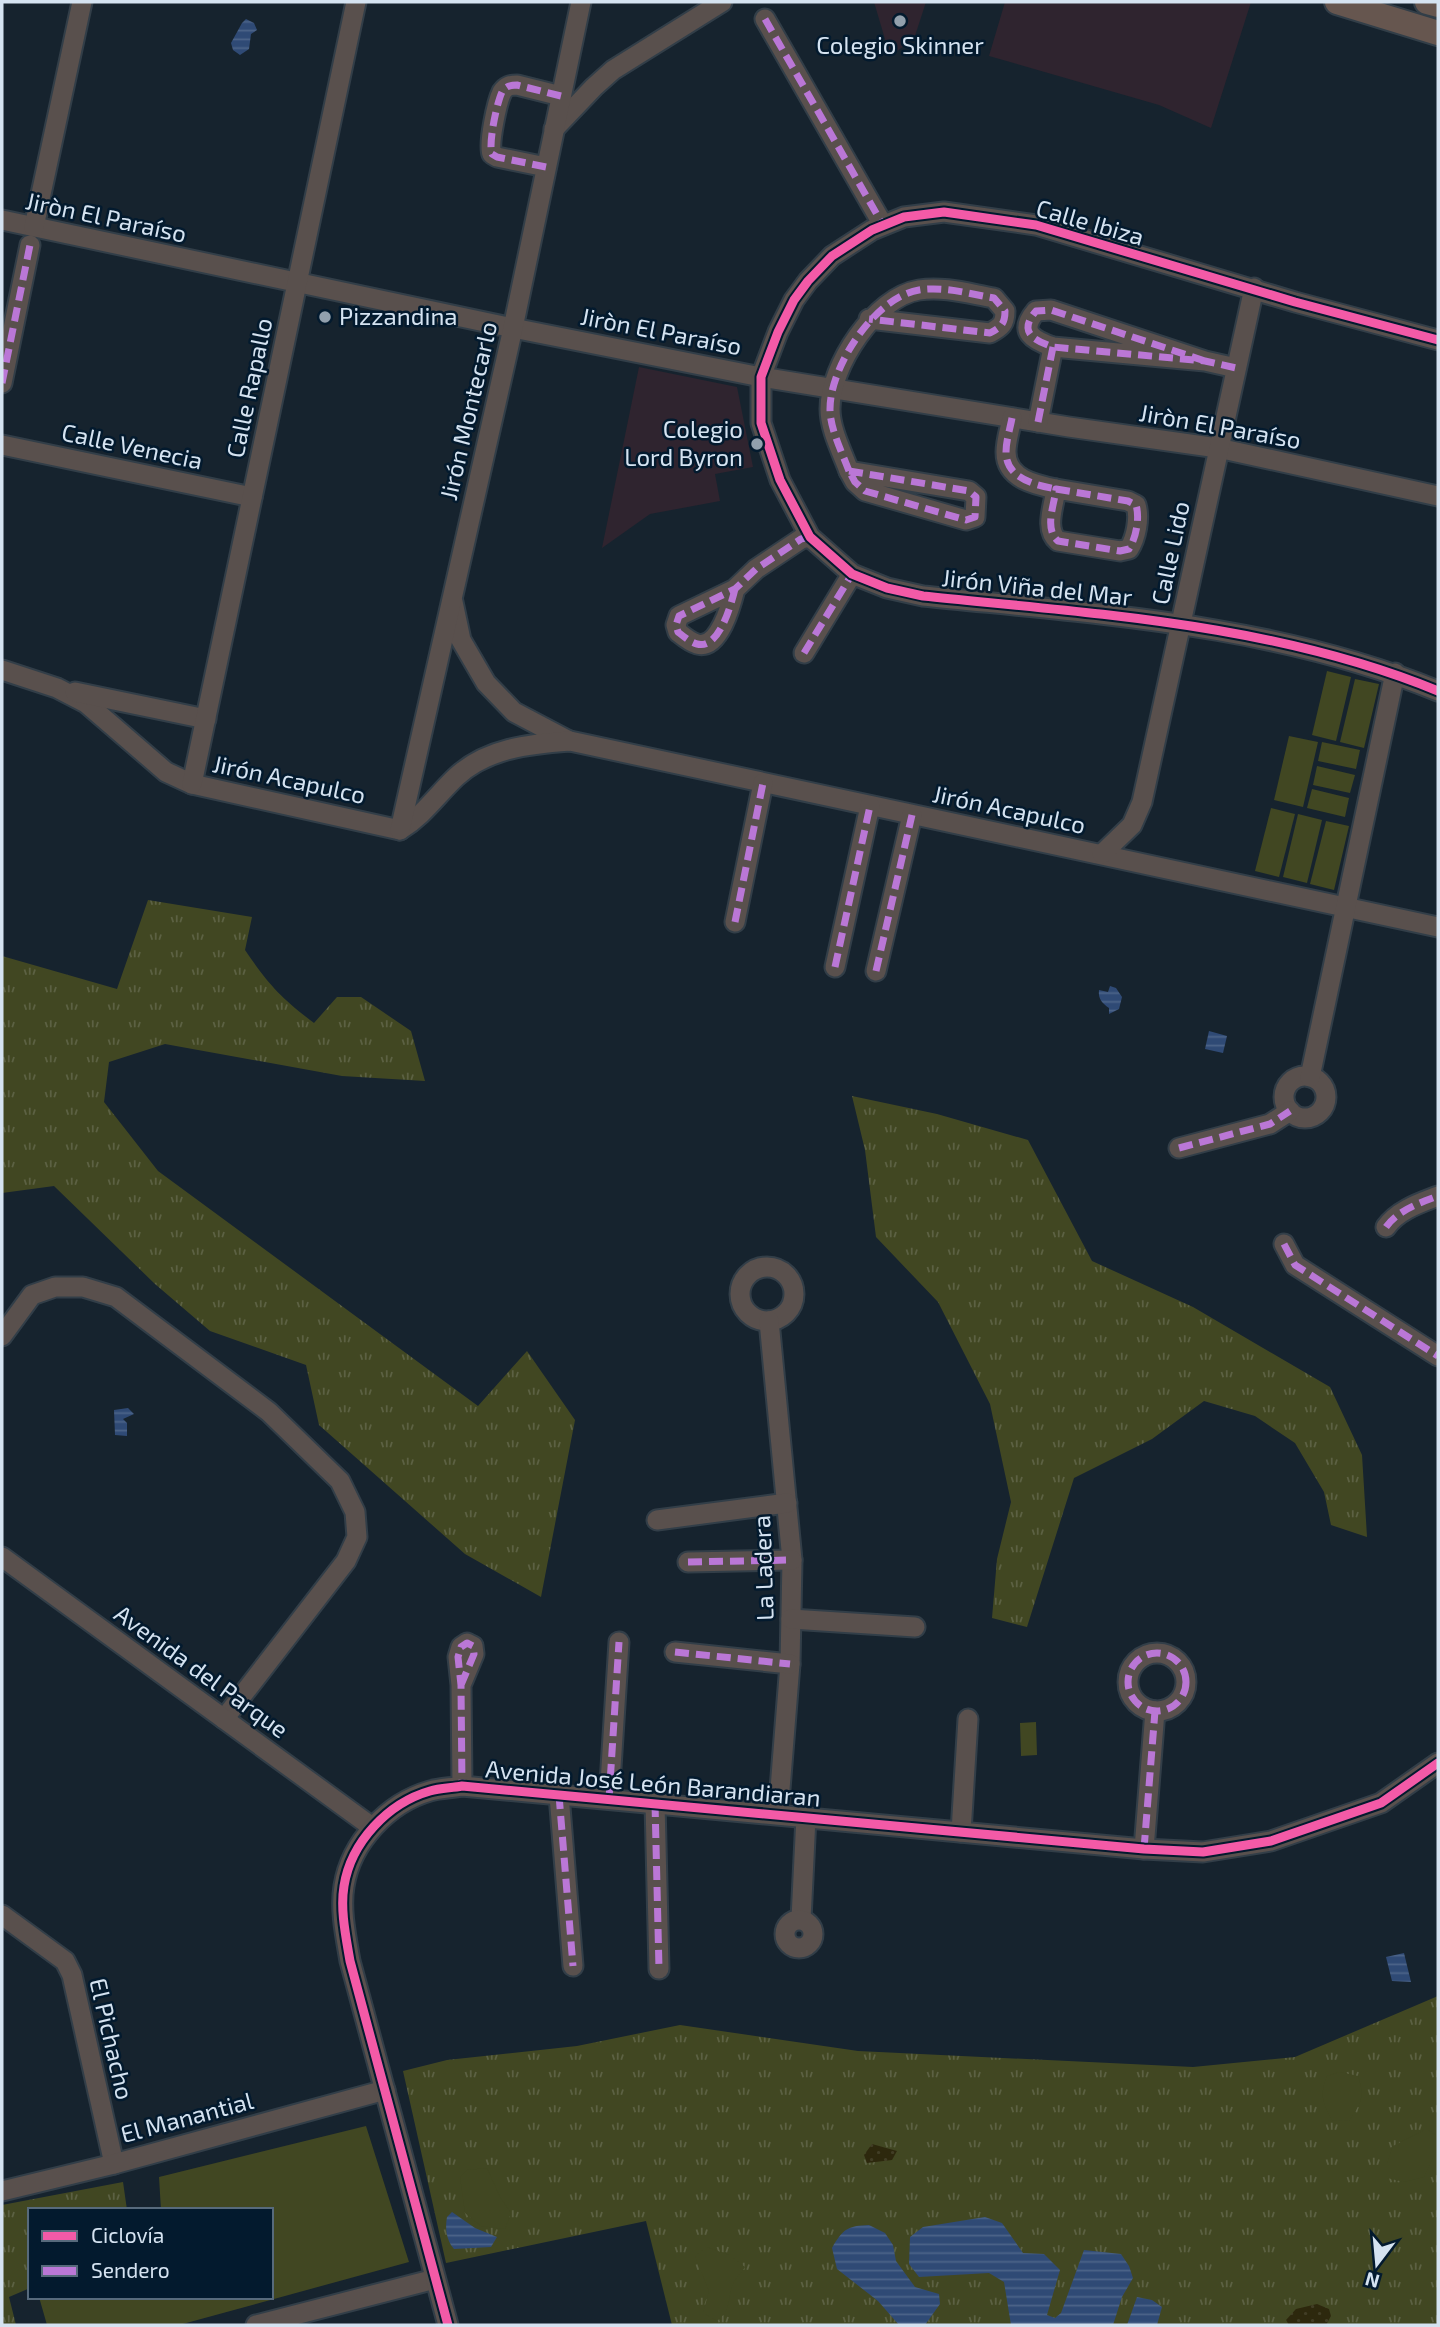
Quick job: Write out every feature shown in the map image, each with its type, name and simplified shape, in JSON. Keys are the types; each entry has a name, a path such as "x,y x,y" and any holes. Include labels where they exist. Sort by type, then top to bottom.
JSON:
{"main road":[{"path":"1337,2 1438,33"},
{"path":"1427,2 1438,5"}],"street":[{"path":"2,383 82,2"},
{"name":"Calle Rapallo","path":"192,784 356,2"},
{"name":"Jirón Montecarlo","path":"400,830 513,328 581,2"},
{"path":"554,129 613,70 722,2"},
{"path":"765,19 883,225"},
{"path":"546,167 497,157 492,154 490,142 500,98 503,90 509,86 517,85 561,96"},
{"name":"Calle Ibiza","path":"761,377 778,332 794,300 832,256 883,225 904,217 944,212 1036,225 1306,305 1438,340"},
{"name":"Jiròn El Paraíso","path":"2,220 32,236 297,282 761,377 1218,449 1438,496"},
{"name":"Calle Lido","path":"1102,855 1128,830 1139,812 1254,288"},
{"path":"849,471 969,491 976,497 975,517 966,520 865,491 855,482 849,471 830,408 838,376 856,337 869,320 901,296 916,290 933,289 994,298 1005,312 1002,326 990,333 869,320"},
{"path":"1205,360 1053,347 1038,342 1030,336 1027,328 1029,320 1036,312 1051,310 1236,368"},
{"path":"1038,422 1053,347"},
{"name":"Jirón Viña del Mar","path":"761,377 761,423 780,481 810,537 852,574 887,588 923,596 1182,623 1263,637 1395,673 1438,691"},
{"path":"1012,418 1005,454 1011,468 1019,477 1033,484 1128,501 1136,505 1138,513 1133,543 1129,549 1120,551 1058,541 1052,536 1050,528 1056,489"},
{"name":"Calle Venecia","path":"2,445 252,497"},
{"path":"735,589 756,569 801,539 810,537"},
{"path":"804,653 852,574"},
{"name":"Jirón Acapulco","path":"452,596 461,640 486,683 514,712 570,741 1438,927"},
{"name":"Jirón Acapulco","path":"2,670 57,688 86,703 166,772 192,784 400,830 413,822 458,775 490,756 524,744 570,741"},
{"path":"1310,1077 1395,673"},
{"path":"57,688 206,719"},
{"path":"735,922 763,783"},
{"path":"835,967 870,806"},
{"path":"876,971 912,815"},
{"path":"1310,1077 1321,1084 1325,1102 1319,1113 1307,1118 1290,1111 1284,1099 1287,1086 1297,1078 1310,1077"},
{"path":"1180,1148 1270,1124 1290,1111"},
{"path":"1387,1227 1391,1221 1415,1205 1438,1196"},
{"path":"1284,1244 1295,1265 1438,1356"},
{"path":"2,1336 32,1295 55,1287 83,1287 116,1297 269,1412 340,1481 355,1512 357,1537 346,1561 224,1719"},
{"name":"La Ladera","path":"769,1321 792,1560 790,1664 778,1814"},
{"path":"657,1520 787,1503"},
{"name":"Avenida del Parque","path":"2,1557 372,1827"},
{"path":"688,1562 792,1560"},
{"path":"791,1619 915,1627"},
{"path":"609,1799 619,1642"},
{"path":"675,1652 790,1664"},
{"path":"461,1685 462,1786"},
{"path":"1144,1849 1155,1712"},
{"path":"961,1832 968,1719"},
{"name":"Avenida José León Barandiaran","path":"448,2325 350,1961 344,1922 344,1887 352,1858 372,1827 397,1806 430,1791 462,1786 1144,1849 1203,1852 1271,1842 1381,1803 1438,1763"},
{"path":"559,1795 573,1966"},
{"path":"655,1803 659,1969"},
{"path":"801,1919 806,1817"},
{"name":"El Pichacho","path":"2,1915 65,1961 72,1975 114,2164"},
{"name":"El Manantial","path":"2,2192 385,2090"},
{"path":"256,2325 435,2279"}],"shaded area":[{"name":"Colegio Skinner","path":"874,2 926,2 914,39 890,56"},
{"path":"1005,2 1251,2 1211,128 1159,105 989,56"},
{"path":"639,367 737,387 753,467 715,474 720,501 650,514 602,548"}],"green space":[{"path":"1327,671 1351,677 1336,741 1312,735"},
{"path":"1355,679 1379,684 1364,748 1340,742"},
{"path":"1289,736 1318,742 1303,807 1274,800"},
{"path":"1322,742 1360,750 1356,769 1318,761"},
{"path":"1317,766 1355,775 1350,793 1313,785"},
{"path":"1312,789 1349,798 1345,817 1307,808"},
{"path":"1271,808 1295,814 1279,877 1255,871"},
{"path":"1298,814 1322,820 1307,883 1283,877"},
{"path":"1326,821 1349,826 1334,890 1310,884"},
{"path":"148,900 252,917 245,950 276,990 314,1023 337,997 361,997 411,1031 425,1081 342,1076 165,1044 109,1062 104,1102 158,1171 478,1406 527,1351 575,1420 541,1597 465,1554 319,1425 306,1365 210,1331 155,1284 54,1186 2,1193 2,956 117,989"},
{"path":"852,1096 937,1114 1028,1140 1092,1261 1193,1307 1330,1387 1362,1455 1367,1537 1331,1525 1324,1492 1295,1443 1255,1416 1204,1401 1152,1439 1074,1478 1027,1627 992,1618 997,1559 1011,1502 990,1404 938,1302 876,1237 865,1150"},
{"path":"1036,1722 1037,1755 1021,1756 1020,1723"},
{"path":"1438,1996 1438,2325 672,2325 646,2221 446,2263 403,2071 447,2060 577,2046 680,2025 858,2051 1193,2067 1295,2057"},
{"path":"1340,2072 1358,2076 1360,2083 1361,2100 1349,2121 1332,2120 1323,2099 1327,2076"},
{"path":"366,2126 409,2262 179,2325 47,2325 40,2299 273,2299 273,2208 161,2208 159,2177"},
{"path":"1426,2129 1438,2136 1438,2147 1424,2177 1404,2182 1387,2178 1387,2164 1393,2146"},
{"path":"487,2168 500,2197 511,2213 505,2229 481,2226 465,2213 460,2177 467,2170"},
{"path":"123,2182 127,2208 28,2208 28,2289 9,2297 16,2325 2,2325 2,2205"},
{"path":"707,2247 729,2255 745,2267 734,2282 726,2311 717,2321 703,2313 709,2291 695,2256"}],"sand":[{"path":"872,2144 897,2151 892,2160 867,2163 864,2155"},
{"path":"1317,2304 1329,2309 1331,2316 1326,2325 1289,2325 1286,2320 1296,2309"}],"water":[{"path":"246,19 254,23 257,30 251,34 249,49 240,55 233,50 231,43"},
{"path":"1110,986 1116,988 1122,997 1119,1009 1109,1014 1109,1008 1101,1000 1099,990 1108,992"},
{"path":"1209,1031 1227,1036 1223,1053 1205,1049"},
{"path":"128,1408 134,1414 123,1419 127,1423 127,1436 115,1435 114,1410"},
{"path":"1404,1953 1411,1982 1392,1981 1386,1957"},
{"path":"452,2212 475,2228 497,2237 491,2247 454,2249 446,2230 447,2217"},
{"path":"985,2217 1002,2223 1023,2253 1044,2254 1060,2270 1047,2315 1055,2318 1061,2313 1084,2250 1121,2254 1133,2278 1122,2297 1113,2325 1011,2325 1004,2282 989,2273 919,2277 909,2264 910,2237 923,2227"},
{"path":"869,2225 885,2233 893,2245 896,2261 915,2287 939,2294 940,2304 925,2325 899,2325 878,2301 837,2269 832,2248 839,2237 855,2226"},
{"path":"1137,2297 1152,2300 1162,2307 1157,2325 1127,2325"}],"marked path":[{"path":"765,19 883,225"},
{"path":"546,167 492,154 491,142 496,113 502,92 510,86 517,85 561,96"},
{"path":"2,383 30,245"},
{"path":"849,471 832,424 832,392 847,354 858,336 872,319 903,295 928,289 994,298 1005,311 1002,325 990,333 869,319"},
{"path":"1205,361 1051,310 1036,311 1028,324 1028,330 1034,338 1053,347 1205,361 1236,368"},
{"path":"1038,422 1053,347"},
{"path":"1012,418 1006,452 1011,469 1024,479 1056,489"},
{"path":"849,471 969,491 976,497 975,517 966,520 865,491 855,482 849,471"},
{"path":"1056,489 1128,501 1136,505 1137,528 1129,549 1120,551 1058,541 1051,524 1056,489"},
{"path":"735,589 723,625 712,640 697,644 678,632 676,625 679,616 735,589 756,569 801,539 810,537"},
{"path":"804,653 852,574"},
{"path":"735,922 763,783"},
{"path":"835,967 870,806"},
{"path":"876,971 912,815"},
{"path":"1179,1148 1270,1124 1290,1111"},
{"path":"1386,1227 1403,1212 1438,1196"},
{"path":"1284,1244 1295,1265 1438,1356"},
{"path":"688,1562 792,1560"},
{"path":"609,1799 619,1642"},
{"path":"461,1685 474,1654 473,1646 467,1643 461,1647 458,1657 461,1685 462,1786"},
{"path":"675,1652 790,1664"},
{"path":"1151,1653 1163,1653 1178,1661 1186,1676 1186,1682 1186,1688 1178,1703 1163,1711 1151,1711 1136,1703 1128,1688 1128,1676 1136,1661 1151,1653"},
{"path":"1144,1849 1155,1711"},
{"path":"559,1795 573,1966"},
{"path":"655,1803 659,1969"}],"cycle path":[{"path":"1438,340 1295,302 1036,225 944,212 904,217 872,230 832,256 794,300 778,332 761,377 761,423 780,480 810,537 852,574 887,588 923,596 1120,616 1250,636 1376,668 1438,691"},
{"path":"448,2325 350,1961 343,1914 344,1886 354,1854 374,1826 400,1805 430,1791 462,1786 1144,1849 1203,1852 1271,1841 1381,1803 1438,1763"}],"place":[{"name":"Colegio Skinner","path":"900,21"},
{"name":"Pizzandina","path":"325,317"},
{"name":"Colegio Lord Byron","path":"757,444"}]}
